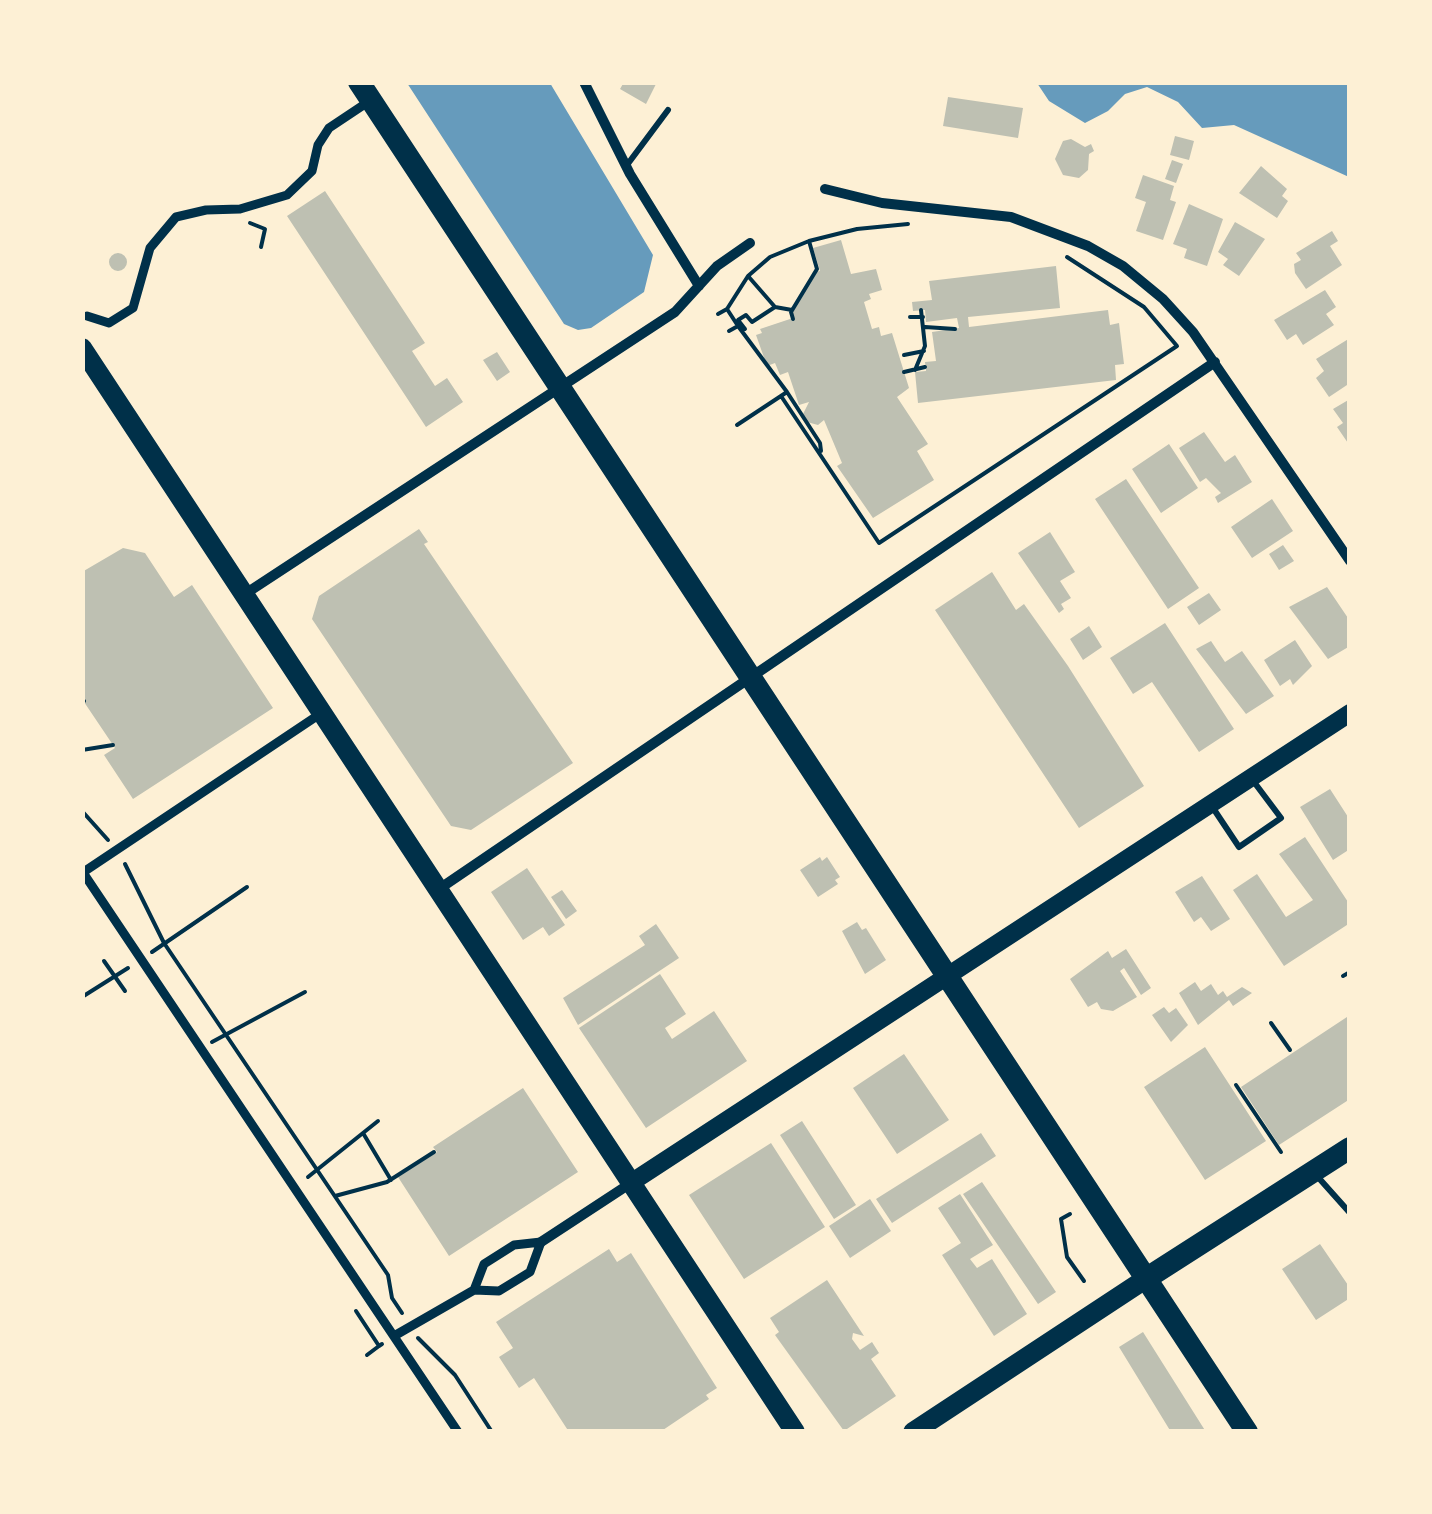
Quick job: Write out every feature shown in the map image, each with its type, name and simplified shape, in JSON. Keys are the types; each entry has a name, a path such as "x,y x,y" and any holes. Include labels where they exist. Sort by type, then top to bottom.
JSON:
{"main road":[{"path":"365,92 1247,1432"},
{"path":"82,348 796,1432"},
{"path":"914,1432 1350,1148"}],"street":[{"path":"584,82 626,166 699,286"},
{"path":"87,316 109,322 133,308 150,248 176,217 287,195 312,171 318,145 328,128 365,92"},
{"path":"825,189 882,203 1011,217 1088,246 1164,298 1216,362 1350,561"},
{"path":"244,594 674,312 718,266 750,243"},
{"path":"439,890 1216,362"},
{"path":"322,712 83,872 458,1432"},
{"path":"474,1290 484,1264 514,1244 540,1242 1350,712"},
{"path":"394,1336 474,1290 499,1291 530,1272 540,1242"}],"lane":[{"path":"626,166 668,110"},
{"path":"1210,804 1239,847 1281,818 1251,777"},
{"path":"1314,1171 1332,1199 1350,1213"}],"path":[{"path":"228,209 265,229 261,247"},
{"path":"718,314 727,309 748,276 770,257 809,241 857,229 918,224"},
{"path":"793,318 792,310 817,269 809,241"},
{"path":"781,396 879,543 1177,346 1144,307 1052,248"},
{"path":"748,276 776,307 792,310"},
{"path":"729,330 741,329 776,307"},
{"path":"727,309 788,392 820,442 822,456"},
{"path":"910,317 922,314 925,327 924,351 915,370"},
{"path":"741,329 738,320 746,315 752,322"},
{"path":"925,327 956,329"},
{"path":"904,355 924,351"},
{"path":"904,372 925,367"},
{"path":"737,425 788,392"},
{"path":"82,750 113,745"},
{"path":"82,811 116,849 164,943 388,1275 392,1298 411,1327 455,1375 492,1432"},
{"path":"82,997 248,887"},
{"path":"104,960 125,991"},
{"path":"1343,976 1350,972"},
{"path":"202,1049 305,992"},
{"path":"1271,1023 1290,1050"},
{"path":"1236,1085 1281,1152"},
{"path":"294,1187 378,1121"},
{"path":"363,1133 391,1180"},
{"path":"334,1196 391,1180 434,1152"},
{"path":"1070,1214 1061,1220 1067,1257 1084,1281"},
{"path":"367,1354 379,1346"}],"water":[{"path":"407,83 550,83 653,255 644,292 591,328 578,330 564,324"},
{"path":"1037,83 1349,83 1349,177 1234,125 1202,128 1178,102 1147,87 1125,94 1108,111 1085,123 1049,101"}],"building":[{"path":"624,82 657,82 646,104 620,89"},
{"path":"948,97 1023,108 1018,138 943,126"},
{"path":"1175,136 1194,141 1189,160 1170,155"},
{"path":"1071,139 1085,147 1091,144 1094,151 1089,154 1088,170 1079,178 1063,175 1055,159 1063,141"},
{"path":"1172,160 1183,164 1176,183 1165,179"},
{"path":"1261,166 1287,189 1282,196 1288,201 1277,218 1239,193"},
{"path":"1143,175 1174,186 1170,200 1176,202 1163,240 1136,231 1146,202 1135,198"},
{"path":"325,191 425,343 412,351 435,386 447,378 463,402 426,427 287,216"},
{"path":"1189,204 1223,219 1207,266 1184,258 1187,249 1173,244"},
{"path":"1235,222 1265,239 1239,276 1223,265 1228,259 1218,252"},
{"path":"1332,231 1338,241 1330,246 1342,265 1306,289 1295,273 1294,264 1301,260 1296,253"},
{"path":"841,240 851,274 876,269 882,290 869,294 871,299 864,302 872,329 879,327 881,336 892,333 909,388 897,397 928,444 917,451 934,480 873,518 837,466 842,463 824,420 818,425 807,422 803,414 809,402 799,405 788,372 780,375 775,363 767,366 756,335 762,333 760,329 793,318 792,310 814,272 820,271 813,248"},
{"path":"118,253 127,262 118,271 109,262"},
{"path":"1056,266 1060,308 968,317 969,327 1108,310 1110,325 1119,323 1124,364 1115,365 1116,380 918,403 915,372 926,371 925,362 936,361 932,332 959,328 957,318 926,322 925,310 913,311 912,302 932,300 929,281"},
{"path":"1325,290 1336,307 1326,314 1334,325 1303,345 1296,334 1287,340 1274,320"},
{"path":"1350,338 1350,383 1329,397 1316,378 1324,371 1316,359"},
{"path":"497,352 510,372 497,381 483,360"},
{"path":"1350,399 1350,446 1337,427 1343,423 1333,409"},
{"path":"1204,432 1225,462 1235,455 1252,482 1218,503 1215,497 1221,493 1206,478 1200,482 1179,448"},
{"path":"1169,444 1198,488 1161,513 1132,469"},
{"path":"1126,479 1199,588 1168,609 1095,499"},
{"path":"1272,499 1293,531 1252,558 1231,527"},
{"path":"419,529 428,542 424,544 573,763 471,830 451,826 312,619 319,596"},
{"path":"1050,532 1075,572 1060,581 1071,598 1061,604 1064,609 1059,613 1018,553"},
{"path":"1283,545 1294,561 1279,570 1269,554"},
{"path":"123,548 145,553 174,597 192,585 273,708 133,799 104,755 115,748 82,699 82,572"},
{"path":"992,572 1016,610 1024,604 1144,786 1079,828 935,610"},
{"path":"1327,587 1350,621 1350,646 1328,659 1289,607"},
{"path":"1209,593 1221,610 1199,625 1187,607"},
{"path":"1165,623 1234,729 1199,752 1152,682 1133,694 1110,658"},
{"path":"1089,626 1102,647 1083,660 1070,639"},
{"path":"1295,640 1312,666 1293,685 1290,679 1280,686 1264,660"},
{"path":"1211,641 1225,662 1242,651 1274,696 1246,714 1196,649"},
{"path":"1330,789 1350,820 1350,849 1333,860 1300,807"},
{"path":"1305,837 1350,905 1350,923 1284,966 1233,890 1257,874 1286,917 1313,900 1279,854"},
{"path":"820,857 822,861 827,857 840,877 835,880 838,884 818,897 800,870"},
{"path":"527,868 565,925 549,936 543,927 523,940 491,892"},
{"path":"1202,876 1230,919 1211,931 1201,917 1194,922 1175,892"},
{"path":"562,890 577,911 566,919 551,897"},
{"path":"857,922 862,930 866,928 886,960 865,974 842,931"},
{"path":"656,924 679,958 578,1025 563,998 645,945 639,936"},
{"path":"1126,949 1151,988 1141,995 1124,968 1120,971 1137,997 1113,1011 1101,1009 1097,1002 1088,1007 1070,979 1108,951 1112,958"},
{"path":"660,974 686,1014 665,1028 672,1039 714,1011 747,1061 646,1128 579,1028"},
{"path":"1195,982 1201,991 1211,984 1218,995 1223,991 1227,997 1242,987 1252,993 1233,1006 1229,1000 1198,1025 1179,993"},
{"path":"1164,1007 1169,1013 1176,1008 1188,1025 1171,1042 1152,1015"},
{"path":"1350,1015 1350,1099 1279,1145 1241,1087"},
{"path":"1205,1047 1266,1141 1205,1180 1144,1087"},
{"path":"904,1054 949,1120 897,1154 853,1088"},
{"path":"523,1088 578,1172 449,1256 398,1177 437,1152 433,1147"},
{"path":"802,1121 856,1205 834,1219 780,1135"},
{"path":"981,1133 996,1156 892,1223 876,1199"},
{"path":"771,1143 825,1227 744,1279 689,1195"},
{"path":"982,1182 1056,1292 1038,1304 963,1194"},
{"path":"960,1194 993,1245 970,1259 977,1268 992,1259 1027,1314 994,1336 942,1255 961,1243 938,1208"},
{"path":"870,1199 891,1231 850,1258 829,1226"},
{"path":"1320,1244 1350,1288 1350,1298 1316,1320 1282,1269"},
{"path":"609,1249 617,1262 631,1253 717,1388 706,1395 709,1399 660,1432 569,1432 534,1378 519,1388 499,1357 513,1348 496,1322"},
{"path":"827,1280 864,1336 853,1333 852,1339 860,1350 872,1342 879,1353 871,1359 896,1396 844,1431 775,1335 779,1332 770,1318"},
{"path":"1143,1332 1206,1432 1171,1432 1119,1347"}]}
